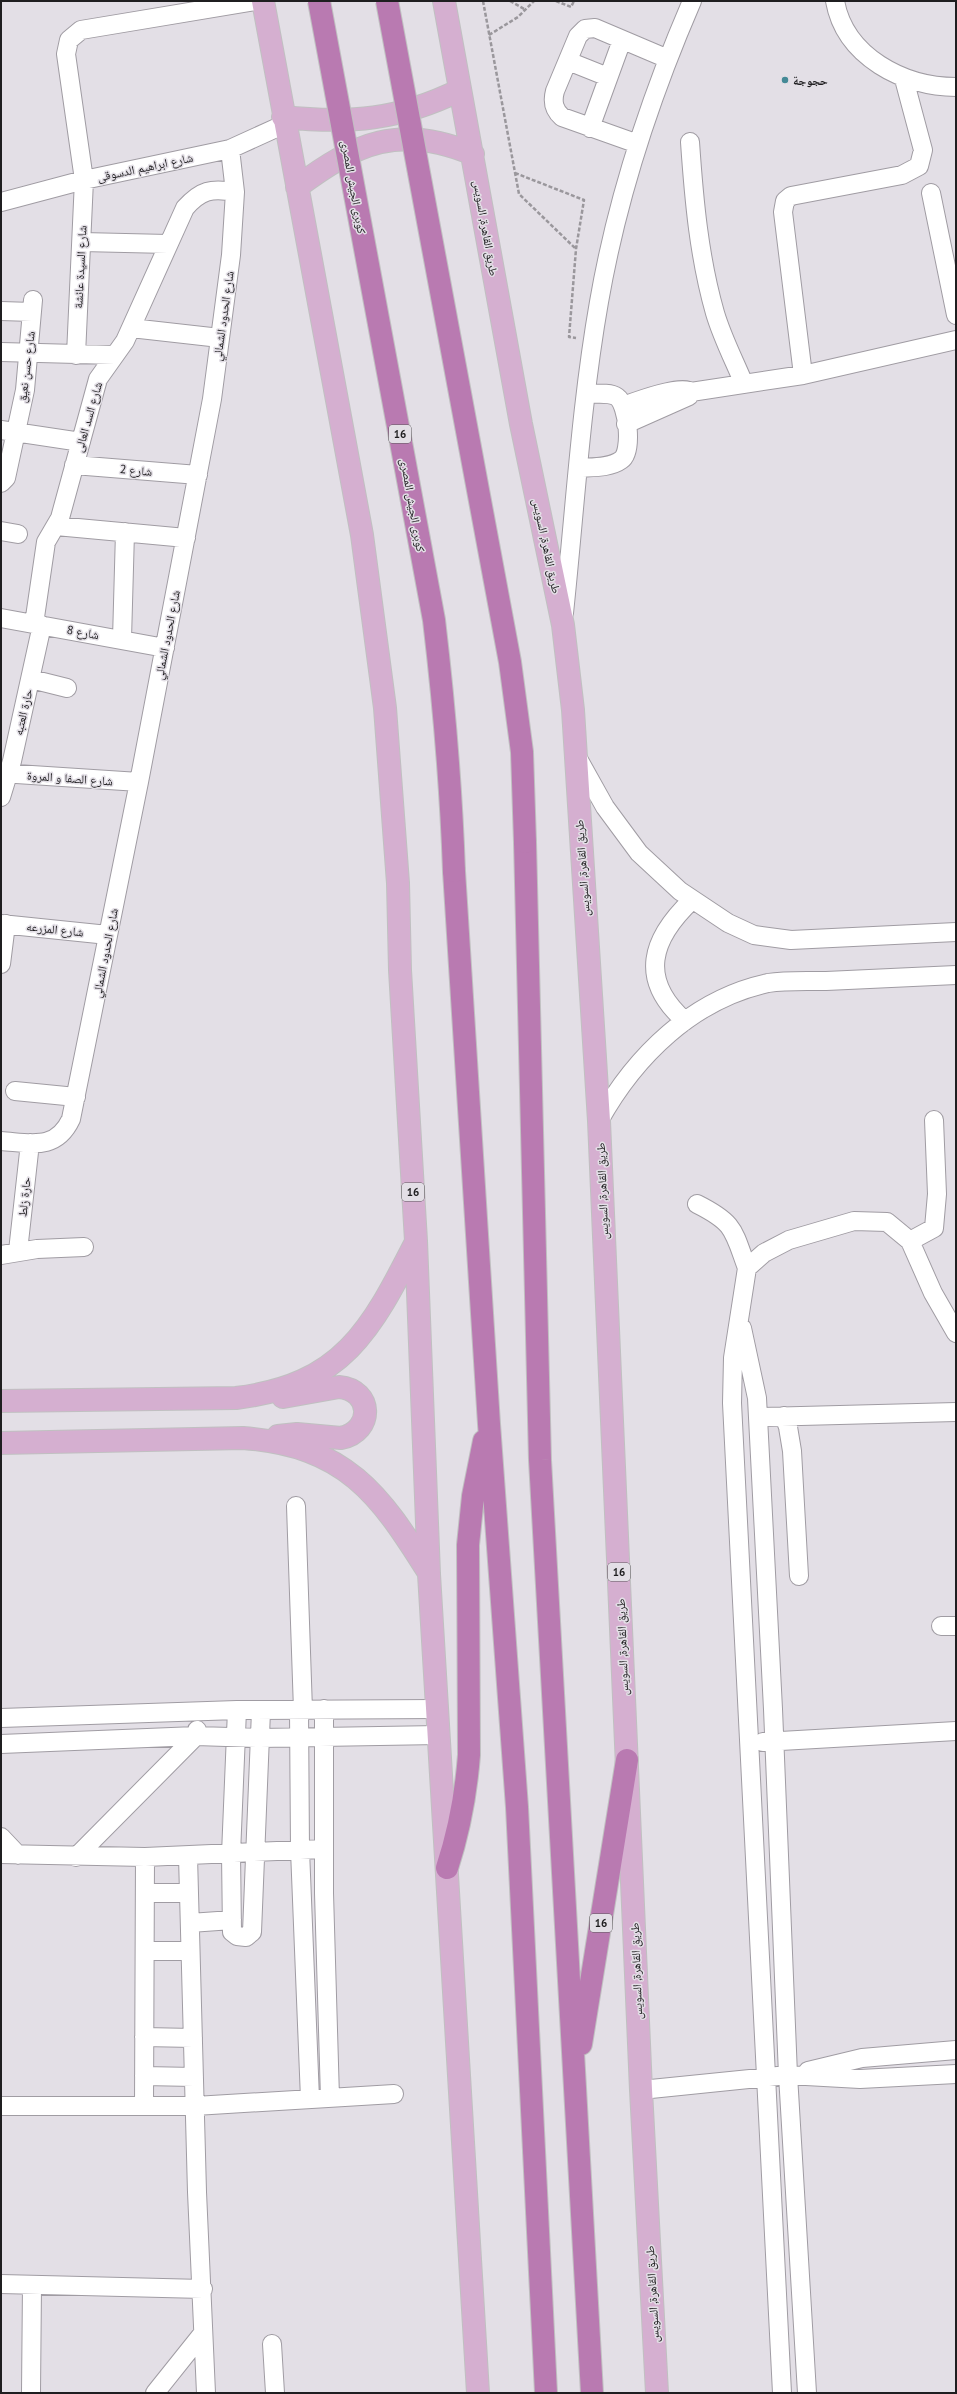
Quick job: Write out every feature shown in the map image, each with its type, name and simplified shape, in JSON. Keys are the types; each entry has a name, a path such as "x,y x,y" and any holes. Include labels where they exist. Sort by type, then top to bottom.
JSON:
{"highway":[{"name":"كوبرى الجيش المصرى","path":"319,1 434,620 446,726 489,1424"},
{"name":"16","path":"387,1 510,662 522,752 540,1460 592,2393"},
{"name":"16","path":"447,1868 462,1812 467,1784 469,1755 468,1545 476,1472 489,1424"},
{"name":"16","path":"489,1424 517,1807 546,2393"},
{"name":"16","path":"575,2086 627,1760"}],"main road":[{"name":"16","path":"263,1 362,535 385,708 398,883 400,970 416,1241 430,1574 478,2393"},
{"name":"طريق القاهرة, السويس","path":"444,1 521,424 563,626 573,710 599,1121 641,2090 657,2393"},
{"path":"284,120 333,121 377,118 420,108 460,90"},
{"path":"297,187 347,153 382,141 419,139 456,147 473,154"},
{"path":"257,1396 296,1384 332,1363 348,1350 375,1319 416,1241"},
{"path":"1,1401 236,1398 257,1396 287,1397 339,1387 346,1388 358,1395 365,1407 365,1414 360,1428 348,1436 341,1438 297,1434 263,1440"},
{"path":"1,1443 237,1438 263,1440 288,1445 319,1455 352,1475 372,1492 393,1516 430,1574"}],"street":[{"name":"شارع السيدة عائشة","path":"76,355 84,180 66,54 70,40 74,34 88,29 255,1"},
{"path":"563,626 592,340 608,257 638,144 668,60 692,1"},
{"path":"834,1 846,29 862,50 881,67 904,79 930,86 956,87"},
{"path":"638,144 562,117 555,108 553,97 578,36 585,30 594,28 668,60"},
{"path":"590,128 622,40"},
{"path":"568,61 608,77"},
{"path":"804,375 783,212 785,201 791,196 902,175 919,166 923,150 904,79"},
{"name":"شارع ابراهيم الدسوقى","path":"1,202 84,180 230,148 284,120"},
{"path":"690,142 696,217 703,265 716,314 744,384"},
{"name":"شارع الحدود الشمالي","path":"30,1143 40,1144 59,1136 71,1119 76,1097 198,475 220,338 231,254 235,192 230,148"},
{"name":"شارع السد العالى","path":"38,625 46,542 56,526 98,380 114,355 122,346 185,208 195,196 213,190 235,192"},
{"path":"931,193 956,315"},
{"path":"82,242 168,244"},
{"name":"شارع حسن نعيق","path":"1,311 32,306 29,354 9,431 6,478 1,483"},
{"path":"131,328 220,338"},
{"path":"623,406 652,396 683,389 691,392 804,375 956,340"},
{"path":"1,352 29,354 114,355"},
{"path":"626,424 685,399 691,392"},
{"path":"579,468 610,465 623,459 629,446 623,406 619,398 612,395 587,394"},
{"path":"9,431 81,442"},
{"name":"شارع 2","path":"74,465 198,475"},
{"path":"56,526 186,538"},
{"path":"122,639 125,532"},
{"name":"شارع 8","path":"1,618 165,648"},
{"name":"حارة العتبه","path":"1,797 5,773 30,679 38,625"},
{"path":"30,679 67,688"},
{"path":"575,752 621,831 658,873 692,900 728,923 754,935 791,940 956,932"},
{"name":"شارع الصفا و المروة","path":"5,773 139,782"},
{"path":"685,1021 672,1010 663,996 657,980 655,964 658,947 664,931 673,918 692,900"},
{"path":"1,964 3,924"},
{"name":"شارع المزرعه","path":"3,924 108,935"},
{"path":"599,1121 627,1076 649,1051 685,1021 725,998 769,983 956,975"},
{"path":"15,1091 76,1097"},
{"path":"910,1241 934,1228 937,1194 934,1120"},
{"path":"1,1141 30,1143"},
{"name":"حارة زلط","path":"18,1251 30,1143"},
{"path":"697,1204 721,1216 733,1230 747,1268 733,1358 732,1403 782,2393"},
{"path":"747,1268 764,1253 789,1240 854,1220 887,1222 910,1241 933,1293 956,1333"},
{"path":"1,1255 18,1251 84,1247"},
{"path":"740,1320 757,1398 774,1741 788,2076 807,2393"},
{"path":"758,1417 956,1412"},
{"path":"784,1416 788,1427 792,1451 799,1576"},
{"path":"296,1506 301,1710 298,1738 300,1850 310,2099"},
{"path":"324,1709 323,1849 330,2098"},
{"path":"1,1718 237,1710 438,1709"},
{"path":"237,1710 231,1854 232,1932 237,1936 246,1937 250,1936 261,1711"},
{"path":"76,1857 196,1736 198,1712"},
{"path":"749,1742 956,1731"},
{"path":"1,1744 196,1736 324,1738 439,1735"},
{"path":"1,1836 9,1855 145,1857 323,1849"},
{"path":"188,1856 194,2077 206,2393"},
{"path":"144,2106 145,1857"},
{"path":"145,1893 189,1893"},
{"path":"190,1923 232,1920"},
{"path":"145,1951 190,1951"},
{"path":"305,1952 325,1951"},
{"path":"144,2037 193,2038"},
{"path":"788,2076 862,2058 956,2050"},
{"path":"641,2090 788,2076 860,2079 956,2074"},
{"path":"144,2076 194,2077"},
{"path":"1,2106 195,2106 394,2094"},
{"path":"1,2284 203,2289"},
{"path":"31,2393 32,2285"},
{"path":"155,2393 203,2333"},
{"path":"272,2344 275,2393"}],"path":[{"path":"483,1 519,194 576,250"},
{"path":"510,1 526,10"},
{"path":"489,35 509,24 526,10 534,1"},
{"path":"556,1 571,7 574,1"},
{"path":"515,173 584,200 576,250 569,337 592,340"}],"place":[{"name":"حجوجة","path":"785,80"}]}
